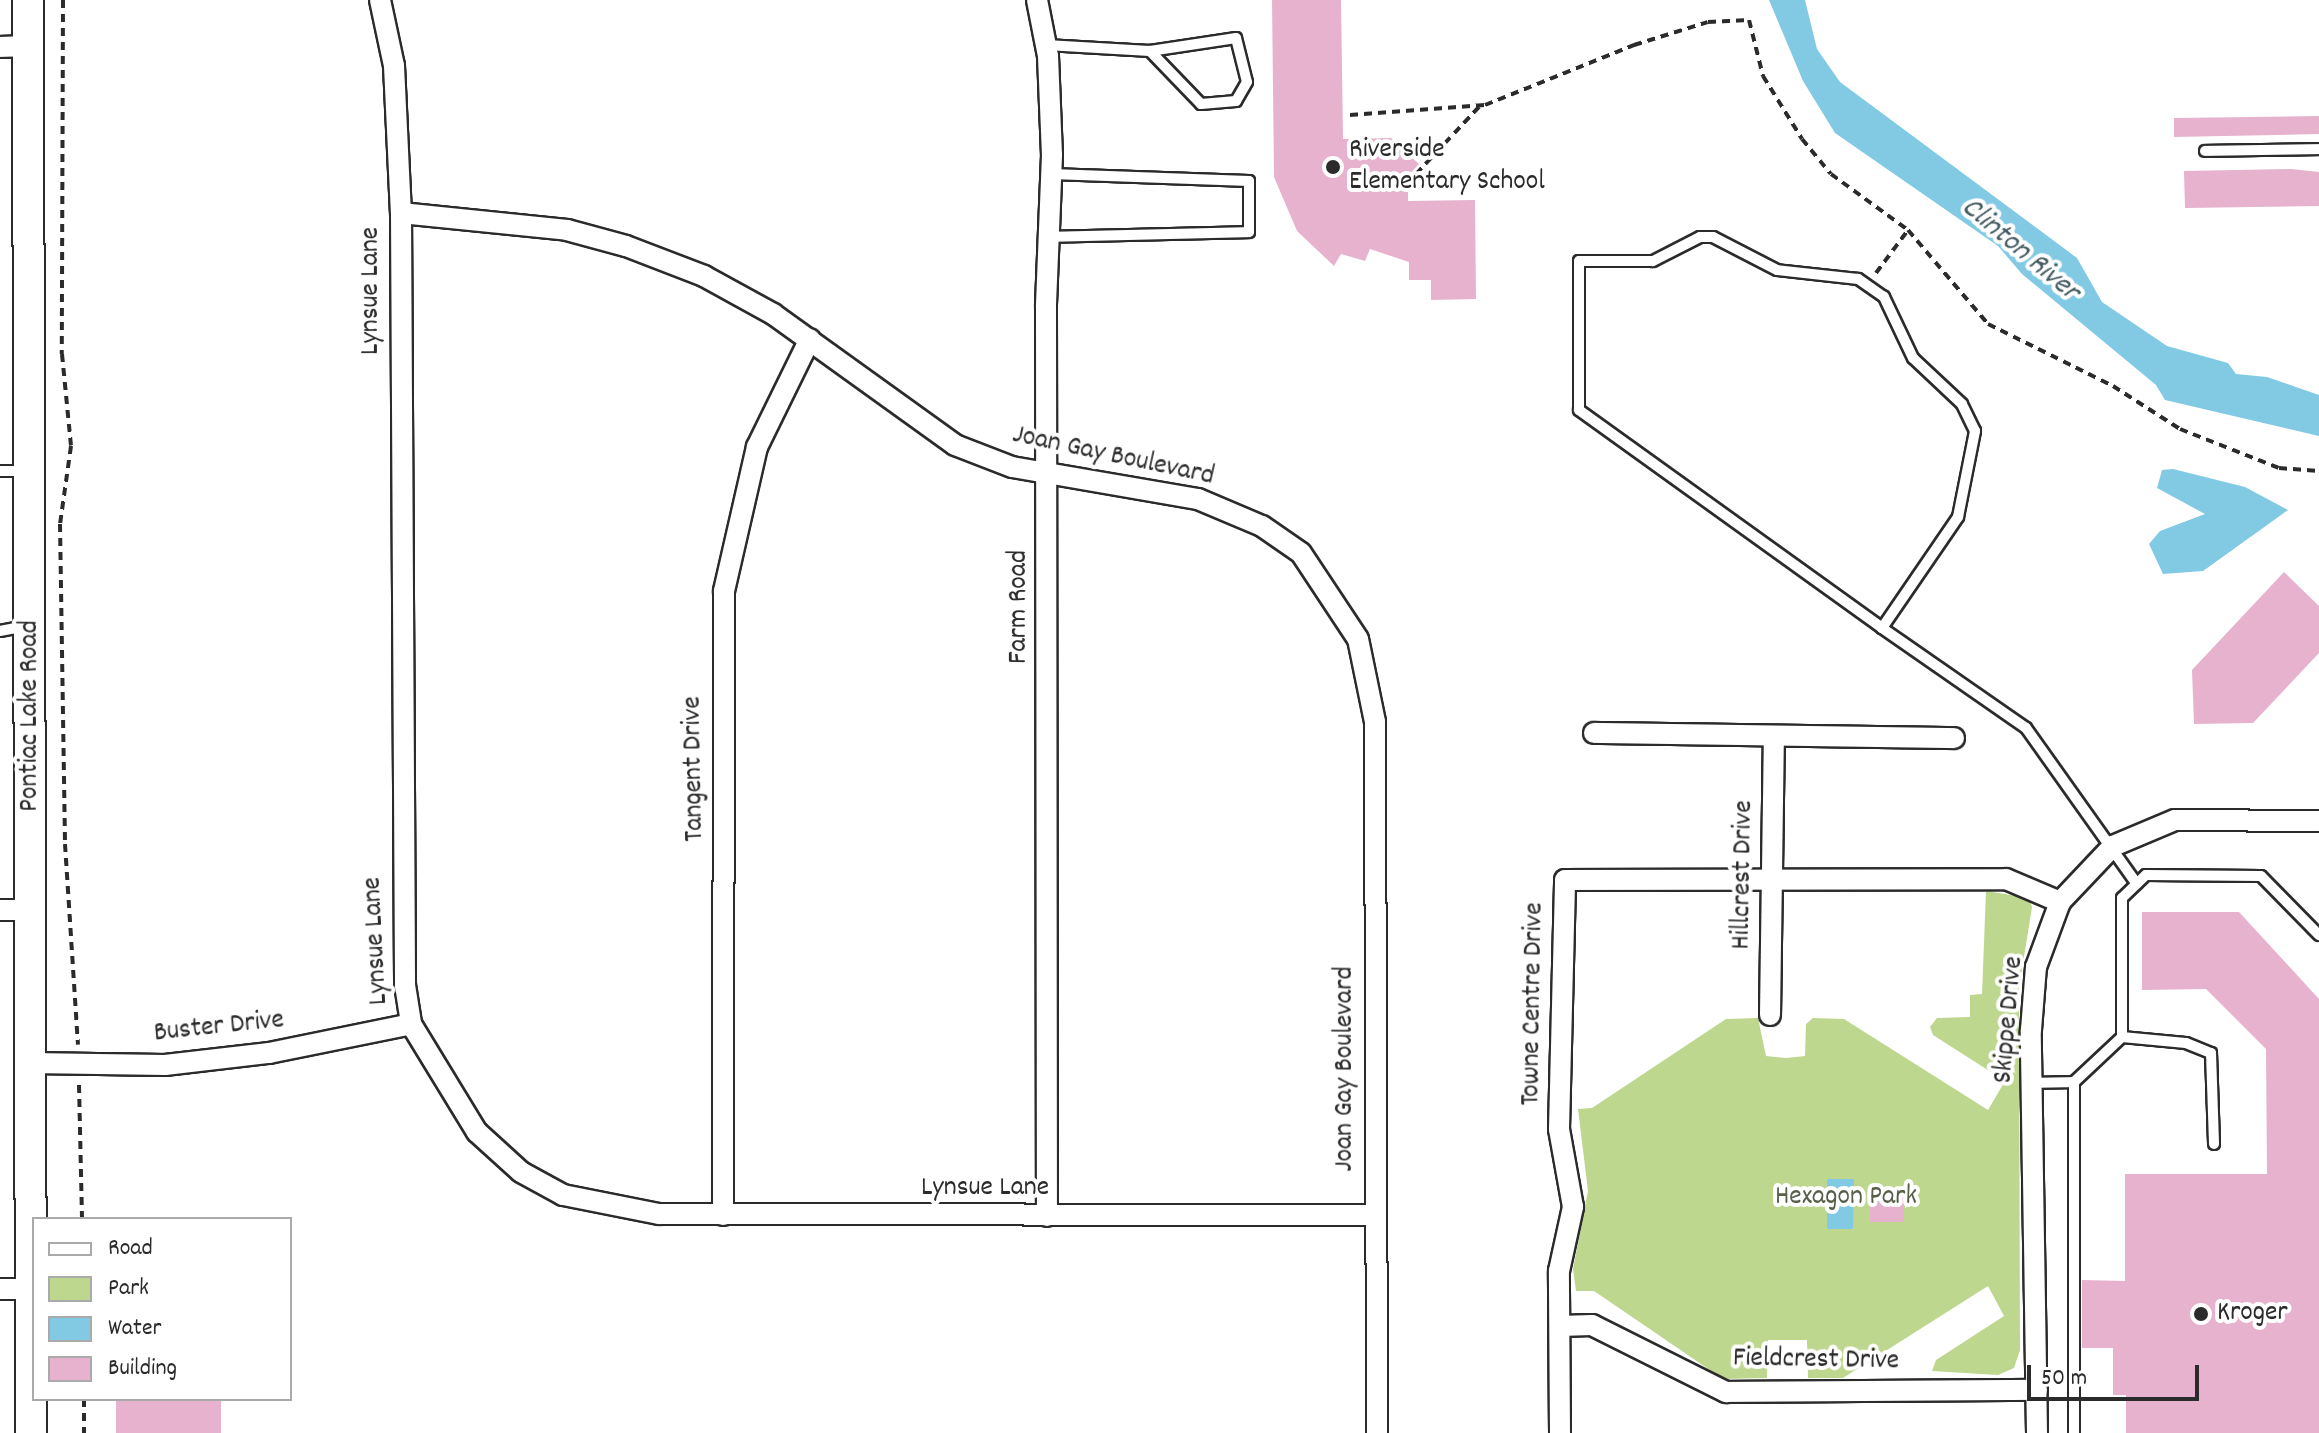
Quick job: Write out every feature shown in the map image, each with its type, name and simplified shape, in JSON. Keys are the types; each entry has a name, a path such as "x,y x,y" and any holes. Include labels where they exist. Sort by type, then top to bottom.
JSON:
{"street":[{"name":"Pontiac Lake Road","path":"28,0 14,47 30,471 31,1433"},
{"name":"Lynsue Lane","path":"380,0 394,66 401,213 401,897 411,1024 477,1132 521,1172 563,1195 609,1208 723,1215 1374,1215"},
{"name":"Farm Road","path":"1037,0 1046,45 1051,174 1047,1216"},
{"name":"Joan Gay Boulevard","path":"401,213 567,230 626,246 704,276 810,339 955,445 1049,473 1198,499 1262,526 1301,553 1358,639 1375,722 1377,1433"},
{"name":"Tangent Drive","path":"723,1215 724,591 757,447 810,339"},
{"path":"1594,733 1954,738"},
{"name":"Hillcrest Drive","path":"1770,1015 1774,736"},
{"name":"Skippe Drive","path":"2037,1433 2031,1083 2036,967 2060,902 2113,846 2175,820 2319,821"},
{"name":"Towne Centre Drive","path":"1560,1433 1559,1271 1573,1207 1559,1129 1565,880 2006,879 2060,902"},
{"path":"0,910 30,910"},
{"name":"Buster Drive","path":"30,1063 165,1065 269,1053 411,1024"},
{"path":"0,1289 31,1289"},
{"name":"Fieldcrest Drive","path":"1560,1326 1592,1325 1726,1392 2037,1390"}],"lane":[{"path":"1046,45 1150,51 1236,38 1247,82 1236,101 1201,104 1150,51"},
{"path":"2205,151 2319,149"},
{"path":"1049,237 1249,232 1249,181 1051,174"},
{"path":"1882,628 1958,517 1975,431 1962,404 1913,358 1889,305 1868,283 1777,270 1713,237 1653,261 1579,261 1579,410 1882,628 2026,728 2113,846 2137,884"},
{"path":"0,471 30,471"},
{"path":"0,631 31,625"},
{"path":"2031,1083 2074,1082 2122,1037 2122,898 2146,875 2261,876 2319,935"},
{"path":"2122,1037 2186,1043 2211,1053 2214,1144"},
{"path":"2074,1082 2074,1433"}],"path":[{"path":"63,0 62,354 71,446 60,524 65,844 78,1065 82,1217"},
{"path":"1350,115 1481,106 1634,45 1708,22 1753,22 1763,76 1802,139 1831,174 1908,230 1988,324 2113,386 2180,429 2279,468 2319,471"},
{"path":"1416,174 1481,106"},
{"path":"1868,283 1908,230"},
{"path":"84,1401 84,1433"}],"green space":[{"name":"Hexagon Park","path":"1986,891 2029,898 2032,907 2019,988 2020,1350 2014,1368 1998,1375 1932,1371 1936,1360 2004,1316 1988,1286 1843,1378 1808,1378 1807,1340 1768,1340 1767,1378 1723,1379 1594,1291 1576,1291 1573,1269 1588,1191 1578,1109 1592,1108 1726,1019 1758,1018 1766,1056 1786,1058 1805,1056 1806,1024 1813,1018 1844,1019 1988,1110 2005,1081 1933,1035 1930,1027 1937,1018 1970,1017 1970,995 1982,994"}],"water":[{"name":"Clinton River","path":"1769,0 1805,0 1817,49 1840,82 2077,258 2102,302 2167,346 2228,363 2236,374 2267,377 2319,395 2319,436 2165,400 2156,385 2022,274 1998,246 1835,133 1803,81"},
{"path":"2173,469 2245,487 2288,510 2203,571 2163,574 2149,544 2160,531 2205,514 2157,488 2162,470"},
{"path":"1827,1179 1854,1179 1853,1229 1827,1229"}],"building":[{"path":"1272,0 1341,0 1343,139 1391,138 1419,164 1408,176 1408,201 1475,200 1476,299 1431,300 1431,280 1409,280 1409,262 1370,249 1365,261 1341,254 1334,266 1297,231 1274,177"},
{"path":"2319,116 2319,134 2174,137 2174,118"},
{"path":"2291,169 2319,172 2319,206 2185,208 2184,171"},
{"path":"2284,572 2319,606 2319,653 2253,723 2194,724 2192,670"},
{"name":"Kroger","path":"2142,912 2239,912 2319,999 2319,1433 2126,1433 2126,1395 2113,1395 2113,1348 2082,1348 2082,1280 2125,1281 2125,1174 2267,1174 2266,1049 2206,989 2142,990"},
{"path":"1870,1194 1904,1194 1904,1222 1870,1222"},
{"path":"116,1401 221,1401 221,1433 116,1433"}],"place":[{"name":"Riverside Elementary School","path":"1333,167"},
{"name":"Kroger","path":"2201,1314"}]}
